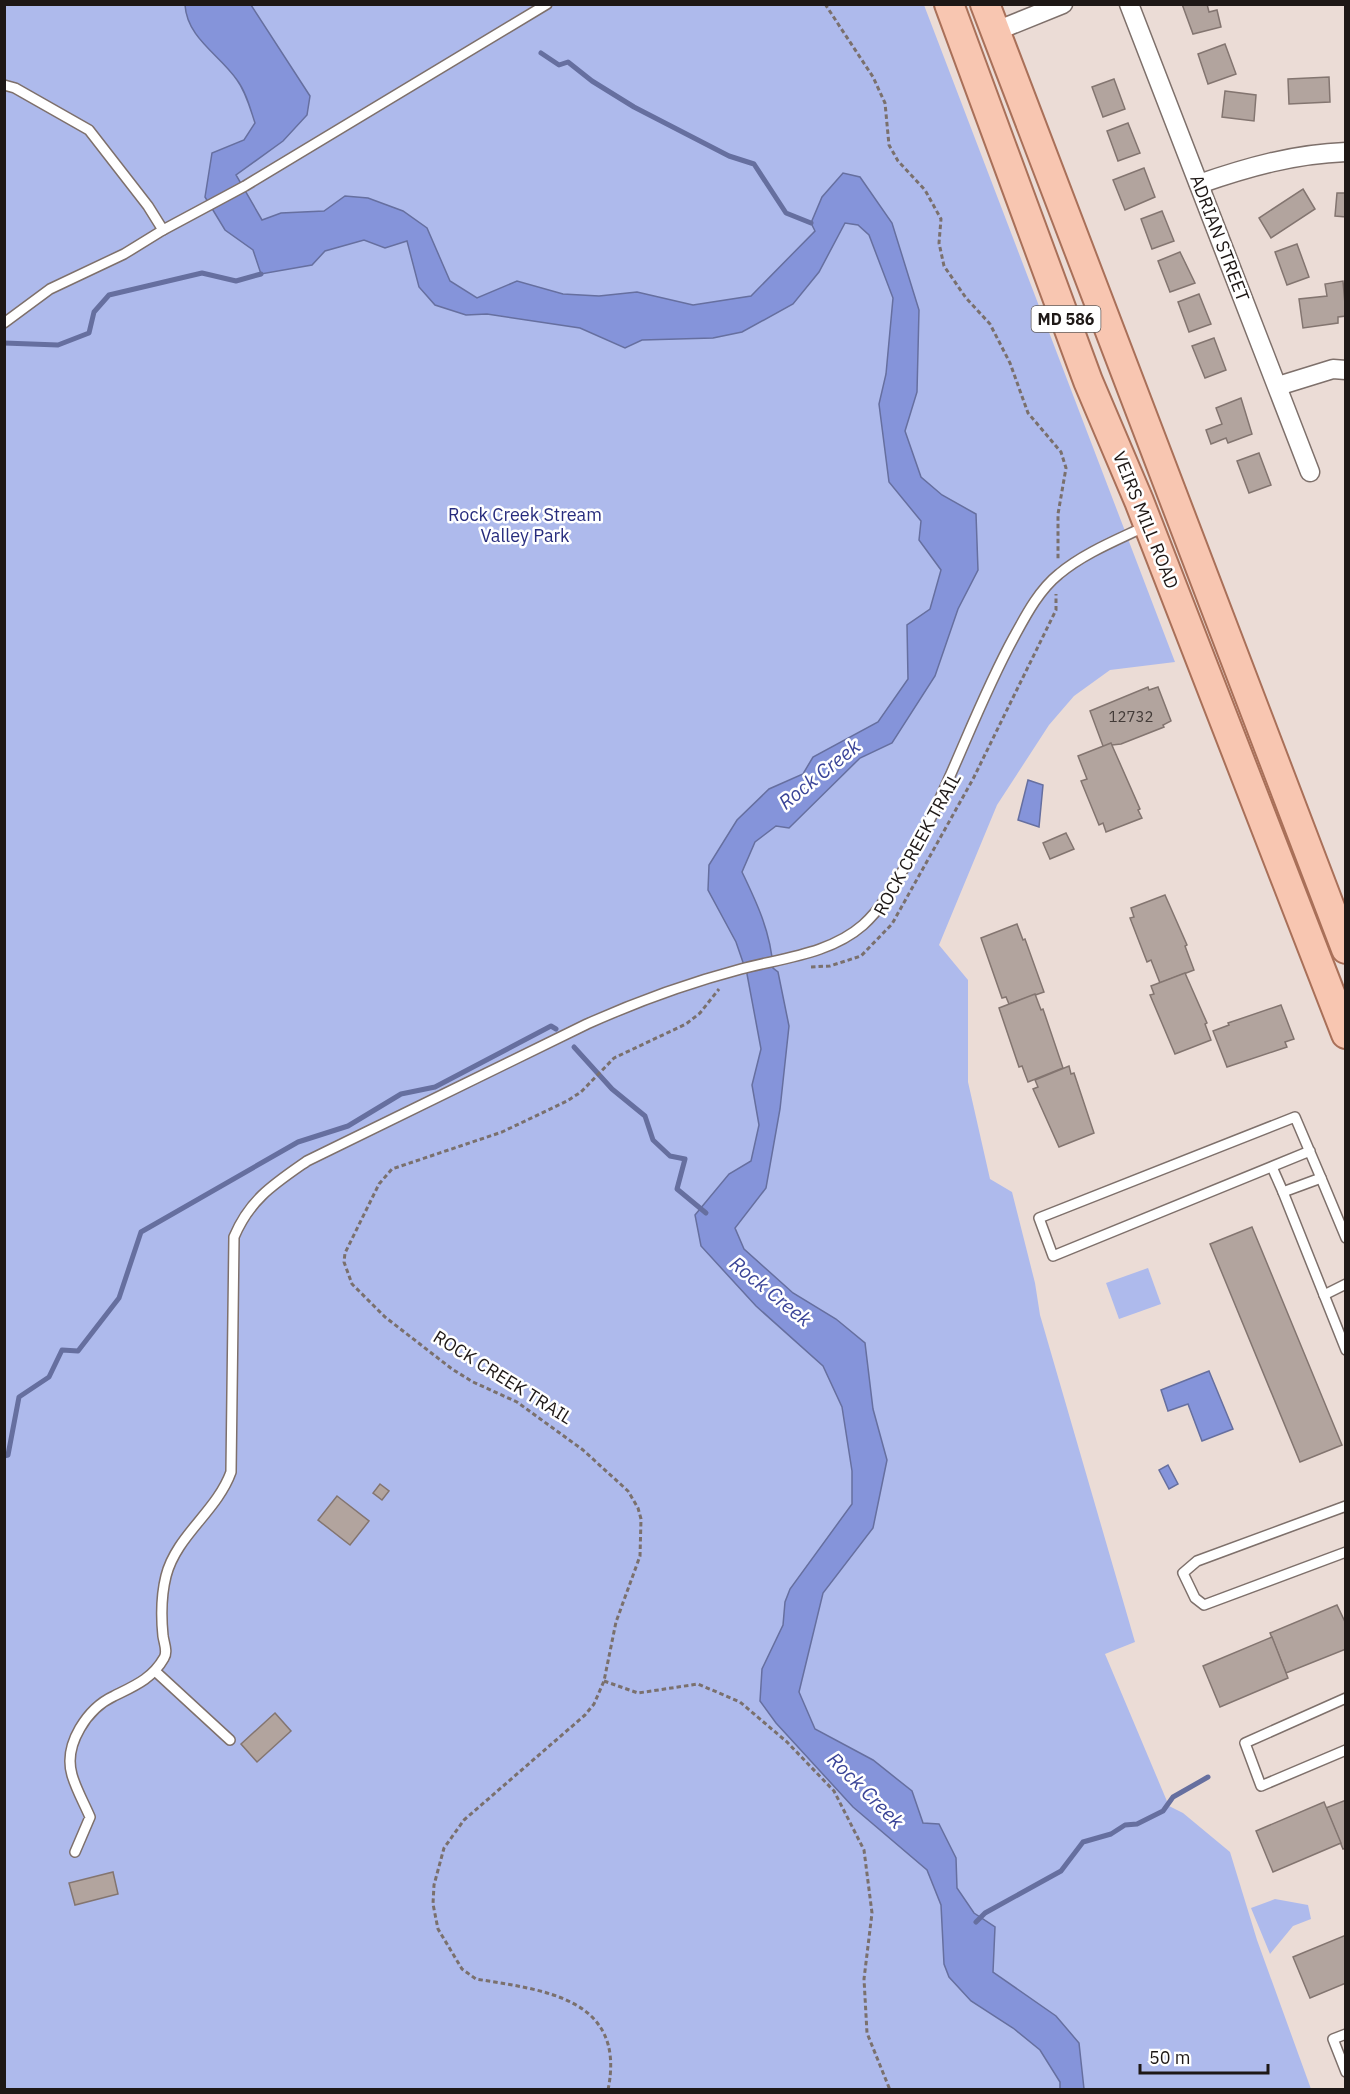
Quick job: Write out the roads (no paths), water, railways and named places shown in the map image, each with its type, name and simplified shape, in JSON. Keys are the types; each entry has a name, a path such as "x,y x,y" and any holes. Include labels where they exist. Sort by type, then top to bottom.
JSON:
{"main road":[{"name":"VEIRS MILL ROAD","path":"949,4 1088,381 1144,513 1346,1034"},
{"name":"VEIRS MILL ROAD","path":"986,4 1346,949"},
{"path":"998,134 1031,123"},
{"path":"1144,513 1170,489"}],"street":[{"path":"996,31 1063,4"},
{"name":"ADRIAN STREET","path":"1129,4 1310,472"},
{"path":"1199,184 1249,167 1308,153 1346,152"},
{"path":"1278,386 1333,369 1346,370"}],"lane":[{"path":"4,323 13,314 50,289 124,254 163,230 245,186 547,4"},
{"path":"4,85 15,88 89,130 163,230"},
{"path":"75,1852 90,1817 71,1773 73,1742 87,1716 112,1696 137,1686 155,1671 166,1655 161,1603 166,1574 180,1547 220,1494 231,1472 234,1237 244,1213 274,1184 307,1161 624,1007 730,972 778,961 840,942 862,925 883,904 922,837 956,767 996,671 1029,610 1058,575 1144,513"},
{"path":"1310,1151 1053,1256 1039,1218 1295,1117 1310,1151 1346,1238"},
{"path":"1272,1167 1346,1350"},
{"path":"1283,1192 1321,1178"},
{"path":"1324,1295 1346,1284"},
{"path":"1346,1506 1197,1561 1184,1573 1195,1598 1204,1605 1346,1552"},
{"path":"155,1671 230,1740"},
{"path":"1346,1698 1245,1743 1261,1786 1346,1750"},
{"path":"1346,2034 1333,2039 1346,2072"}],"water":[{"name":"Rock Creek","path":"185,5 251,5 310,96 307,115 283,141 236,175 262,220 281,213 324,211 345,196 368,198 403,211 427,228 450,281 477,298 517,281 563,294 599,296 637,292 693,305 751,296 815,231 811,223 822,197 843,173 860,177 892,223 919,310 917,392 905,431 921,477 942,495 976,514 978,570 958,609 935,676 892,743 860,758 789,828 776,826 755,842 742,872 766,930 773,968 778,972 789,1026 780,1109 766,1188 735,1228 744,1249 793,1293 836,1319 865,1343 873,1409 887,1460 873,1528 823,1593 799,1692 815,1729 873,1760 912,1791 923,1823 939,1824 956,1858 957,1888 974,1913 995,1927 993,1972 1056,2016 1079,2043 1084,2089 1060,2089 1060,2082 1040,2050 1013,2028 971,2001 949,1977 944,1964 941,1905 927,1870 853,1807 776,1723 760,1701 762,1669 783,1625 785,1602 790,1589 852,1504 852,1471 842,1407 823,1366 756,1306 701,1246 695,1215 729,1174 751,1161 759,1125 752,1085 761,1049 747,974 736,942 708,890 709,865 737,820 769,789 803,774 813,757 878,722 908,679 907,625 930,609 941,570 919,540 921,521 889,482 879,404 886,374 893,298 869,235 858,225 845,223 819,272 793,304 742,332 713,338 642,340 625,348 580,328 487,314 466,315 435,305 419,287 407,241 385,248 364,240 325,251 312,265 261,274 253,250 225,230 205,197 212,153 244,140 255,123 248,100 240,85 198,37 187,17"},
{"path":"1028,780 1043,785 1039,827 1018,820"},
{"path":"1209,1371 1233,1429 1202,1441 1188,1404 1168,1411 1161,1390"},
{"path":"1168,1465 1178,1484 1169,1489 1159,1470"}],"waterway":[{"path":"541,53 559,65 568,62 592,81 634,107 729,156 754,164 786,213 811,223"},
{"path":"4,343 58,345 89,333 94,312 109,295 202,273 236,281 261,274"},
{"path":"4,1456 8,1455 19,1397 49,1377 62,1350 78,1351 119,1298 141,1232 298,1142 348,1126 401,1094 435,1087 551,1026 556,1029"},
{"path":"574,1047 612,1089 645,1116 653,1140 670,1156 685,1159 677,1189 706,1213"},
{"path":"976,1922 985,1913 1061,1871 1083,1842 1111,1834 1125,1825 1137,1824 1163,1811 1173,1797 1208,1777"}],"park label":[{"name":"Rock Creek Stream Valley Park","path":"525,524"}]}
